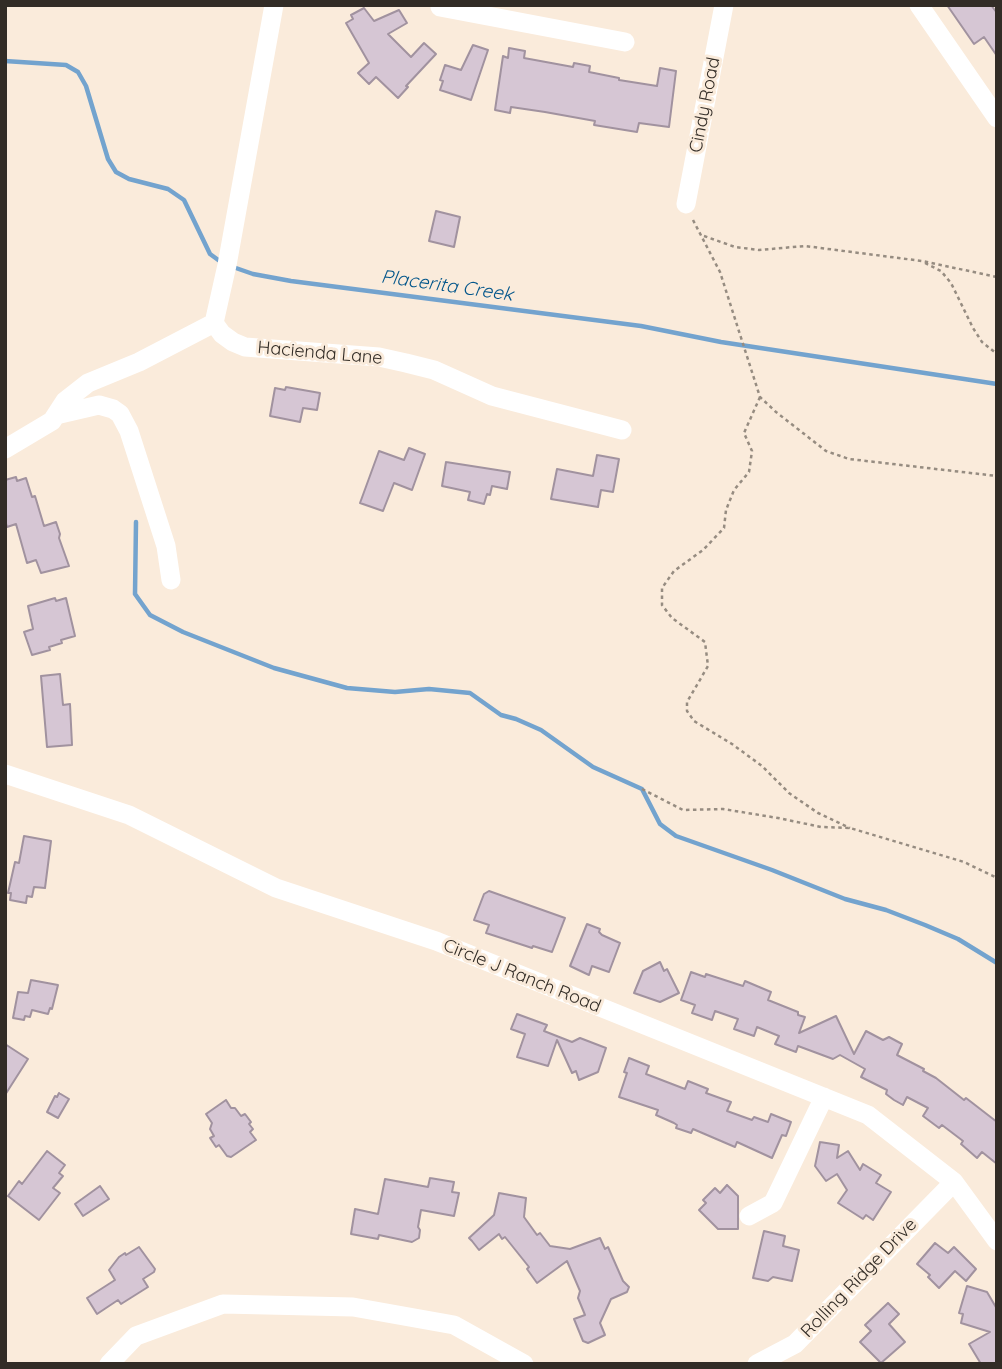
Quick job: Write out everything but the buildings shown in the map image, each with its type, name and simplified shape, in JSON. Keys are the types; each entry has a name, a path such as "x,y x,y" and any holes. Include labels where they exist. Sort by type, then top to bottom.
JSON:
{"street":[{"path":"5,449 52,421 65,401 88,383 139,362 214,323 230,252 274,5"},
{"name":"Cindy Road","path":"686,204 724,5"},
{"path":"919,5 997,118"},
{"path":"441,6 625,42"},
{"name":"Hacienda Lane","path":"214,323 222,334 245,347 379,357 434,370 492,396 622,430"},
{"path":"56,415 99,405 120,414 129,431 166,547 171,580"},
{"name":"Circle J Ranch Road","path":"5,774 129,815 276,888 436,941 868,1115 954,1182 997,1241"},
{"path":"749,1216 773,1203 824,1097"},
{"name":"Rolling Ridge Drive","path":"757,1364 795,1344 954,1182"},
{"path":"109,1364 136,1336 223,1304 353,1307 454,1325 524,1364"}],"path":[{"path":"686,204 720,272 760,397 825,451 849,459 997,476"},
{"path":"702,236 735,247 759,250 805,246 922,261 997,277"},
{"path":"922,261 941,271 951,283 982,342 997,354"},
{"path":"760,397 744,433 752,451 749,472 734,490 726,510 724,528 703,550 674,572 662,588 662,605 672,618 705,642 708,666 687,702 687,711 694,721 762,766 789,793 818,813 850,828 964,862 997,878"},
{"path":"642,789 683,810 723,809 821,827 850,828"}],"waterway":[{"name":"Placerita Creek","path":"5,61 66,65 78,72 86,86 108,159 116,172 129,179 168,189 184,200 210,254 221,262"},
{"name":"Placerita Creek","path":"233,267 253,274 291,281 641,326 721,342 997,384"},
{"path":"136,522 135,594 150,615 183,632 274,668 347,688 395,692 429,689 470,693 501,715 541,730 593,767 642,789 660,824 676,836 845,899 886,910 925,925 958,939 997,963"}]}
